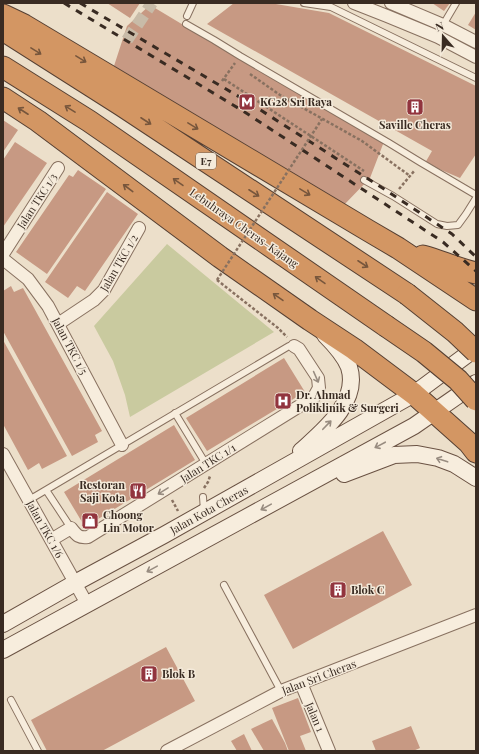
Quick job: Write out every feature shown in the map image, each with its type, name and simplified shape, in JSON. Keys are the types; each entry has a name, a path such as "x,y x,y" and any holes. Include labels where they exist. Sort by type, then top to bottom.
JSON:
{"highway":[{"path":"3,15 24,25 398,248 476,300"},
{"name":"E7","path":"3,30 121,105 407,294 455,332 476,352"},
{"name":"Lebuhraya Cheras–Kajang","path":"3,67 89,121 424,352 458,380 476,400"},
{"path":"3,98 38,121 220,257 310,320 354,348 414,394 469,443 476,452"},
{"path":"398,248 435,259 461,270 476,273"}],"main road":[{"path":"279,471 312,441 335,417 345,404 350,391 349,367 336,347 310,320"},
{"name":"Jalan Kota Cheras","path":"3,624 204,513 414,394 476,348"},
{"path":"3,650 414,426 476,383"},
{"path":"293,492 394,455 417,454 438,458 454,464 476,478"}],"street":[{"path":"354,3 438,38 476,57"},
{"path":"391,3 442,25 476,42"},
{"name":"Jalan TKC 1/3","path":"3,254 58,168"},
{"name":"Jalan TKC 1/2","path":"58,324 94,300 104,290 139,228"},
{"name":"Jalan TKC 1/5","path":"3,259 28,279 48,306 122,445"},
{"name":"Jalan TKC 1/1","path":"71,528 77,536 82,538 88,537 314,397 319,388 318,378 299,348 294,346"},
{"name":"Jalan TKC 1/6","path":"3,454 87,604"},
{"path":"51,540 71,528"},
{"name":"Jalan Sri Cheras","path":"167,751 281,691 476,615"},
{"name":"Jalan 1","path":"301,683 329,751"}],"lane":[{"path":"187,16 193,3"},
{"path":"304,3 331,7 476,78"},
{"path":"442,25 456,3"},
{"path":"186,24 389,143 476,196 458,225 448,226 437,224 393,196 364,180"},
{"path":"29,500 289,346 294,346"},
{"path":"175,413 206,464"},
{"path":"46,490 71,528"},
{"path":"203,497 204,513"},
{"path":"224,585 281,691"},
{"path":"11,700 38,751"}],"path":[{"path":"240,56 223,80 370,175"},
{"path":"247,72 280,95 362,141 410,176"},
{"path":"278,328 217,280 322,119"},
{"path":"396,192 420,162"}],"green space":[{"path":"167,244 274,332 130,417 125,395 113,361 94,326"}],"building":[{"path":"107,3 140,3 130,18"},
{"name":"Saville Cheras","path":"234,3 270,3 329,13 476,86 476,154 460,178 425,163 432,151 207,24"},
{"path":"432,3 450,3 444,11"},
{"name":"KG28 Sri Raya","path":"150,5 200,35 385,139 370,178 343,206 114,66 127,26"},
{"path":"476,12 476,30 468,25"},
{"path":"3,120 18,130 3,152"},
{"path":"15,142 47,163 3,227 3,160"},
{"path":"78,170 106,189 47,274 16,252 69,175 73,177"},
{"path":"107,192 138,214 85,291 77,286 68,298 45,282"},
{"path":"11,286 14,292 23,288 102,431 95,435 98,442 72,456 3,331 3,291"},
{"path":"3,340 67,456 42,469 39,463 28,470 3,424"},
{"path":"284,358 305,392 207,451 186,418"},
{"path":"174,425 195,460 85,527 64,492"},
{"name":"Blok C","path":"383,531 412,585 293,649 264,595"},
{"name":"Blok B","path":"166,647 195,701 102,751 47,751 31,720"},
{"path":"298,698 311,732 300,736 306,751 289,751 272,708"},
{"path":"272,719 288,751 264,751 251,729"},
{"path":"411,726 420,748 413,751 376,751 372,741"},
{"path":"244,734 252,751 237,751 231,741"}],"tunnel":[{"path":"127,40 152,3"}],"railway":[{"path":"64,3 243,111 443,242 476,271"},
{"path":"80,3 248,102 387,191 452,234 476,257"}],"place":[{"name":"KG28 Sri Raya","path":"247,102"},
{"name":"Saville Cheras","path":"415,107"},
{"name":"Dr. Ahmad Poliklinik & Surgeri","path":"283,401"},
{"name":"Restoran Saji Kota","path":"138,491"},
{"name":"Choong Lin Motor","path":"90,521"},
{"name":"Blok C","path":"338,590"},
{"name":"Blok B","path":"149,674"}]}
